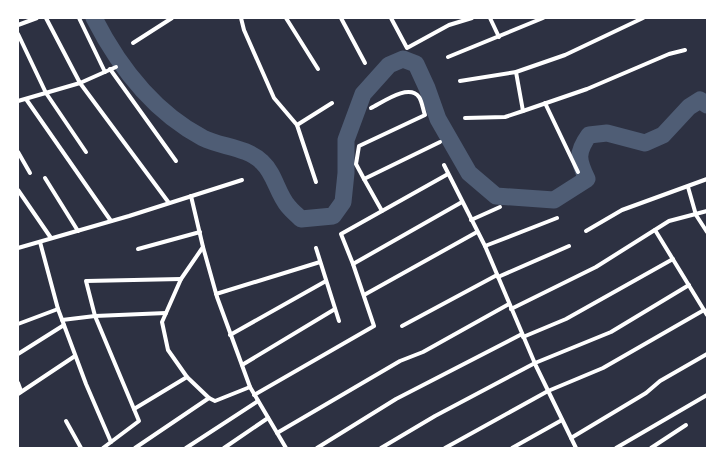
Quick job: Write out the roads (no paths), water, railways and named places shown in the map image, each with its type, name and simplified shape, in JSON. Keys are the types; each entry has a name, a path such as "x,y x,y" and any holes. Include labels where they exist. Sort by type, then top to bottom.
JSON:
{"street":[{"path":"18,25 37,18"},
{"path":"46,18 80,83 169,203"},
{"path":"79,18 105,72"},
{"path":"133,43 172,18"},
{"path":"241,18 244,30 274,98 297,126 316,182"},
{"path":"286,18 318,69"},
{"path":"341,18 365,63"},
{"path":"391,18 407,48 449,25 472,18"},
{"path":"490,18 500,37"},
{"path":"448,57 500,37 543,18"},
{"path":"460,81 516,72 565,55 643,18"},
{"path":"18,34 46,93 86,152"},
{"path":"465,118 505,117 523,112 587,89 669,54 685,50"},
{"path":"18,101 80,83 116,67"},
{"path":"110,69 176,161"},
{"path":"516,72 523,112"},
{"path":"372,108 406,91 413,92 419,97 424,115 359,146 356,164 382,211"},
{"path":"26,99 111,221"},
{"path":"297,126 332,103"},
{"path":"545,103 578,172"},
{"path":"364,179 440,142"},
{"path":"18,152 30,173"},
{"path":"444,165 484,246 535,364 576,448"},
{"path":"254,395 374,326 341,234 448,174"},
{"path":"45,178 78,231"},
{"path":"586,231 622,210 707,179"},
{"path":"18,248 242,180"},
{"path":"688,187 696,214 707,232"},
{"path":"18,190 52,238"},
{"path":"191,196 216,294 230,335 250,387 284,447"},
{"path":"353,264 462,202"},
{"path":"471,220 500,207"},
{"path":"277,433 400,361 423,352 510,306 596,267 669,221 707,211"},
{"path":"484,246 557,218"},
{"path":"655,230 707,315"},
{"path":"138,249 200,232"},
{"path":"364,295 477,232"},
{"path":"40,242 58,309 111,442"},
{"path":"402,326 497,276 569,246"},
{"path":"203,247 181,279 162,322 168,350 187,377 209,398 215,401 250,387"},
{"path":"316,248 339,322"},
{"path":"317,448 396,399 523,336 566,319 673,259"},
{"path":"216,294 320,262"},
{"path":"103,448 139,421 95,316 86,281 181,279"},
{"path":"230,335 326,280"},
{"path":"381,448 435,416 535,364 611,332 689,285"},
{"path":"18,324 58,309"},
{"path":"242,365 335,309"},
{"path":"445,448 548,391 603,368 704,310"},
{"path":"62,320 95,316 166,313"},
{"path":"18,354 64,325"},
{"path":"571,438 646,393 660,381 707,354"},
{"path":"18,383 20,392 76,356"},
{"path":"134,409 187,377"},
{"path":"616,448 707,395"},
{"path":"135,448 209,398"},
{"path":"186,448 258,401"},
{"path":"224,448 268,418"},
{"path":"512,448 562,420"},
{"path":"66,421 81,448"},
{"path":"651,448 686,426"}],"waterway":[{"path":"94,18 115,54 127,71 154,102 185,127 203,138 241,150 256,157 270,172 284,201 301,219 333,216 343,202 346,173 346,140 363,94 389,65 403,59 416,64 427,88 438,119 469,173 496,196 554,200 587,179 580,161 580,152 589,135 607,133 645,143 663,135 689,107 700,100 707,105"}]}
